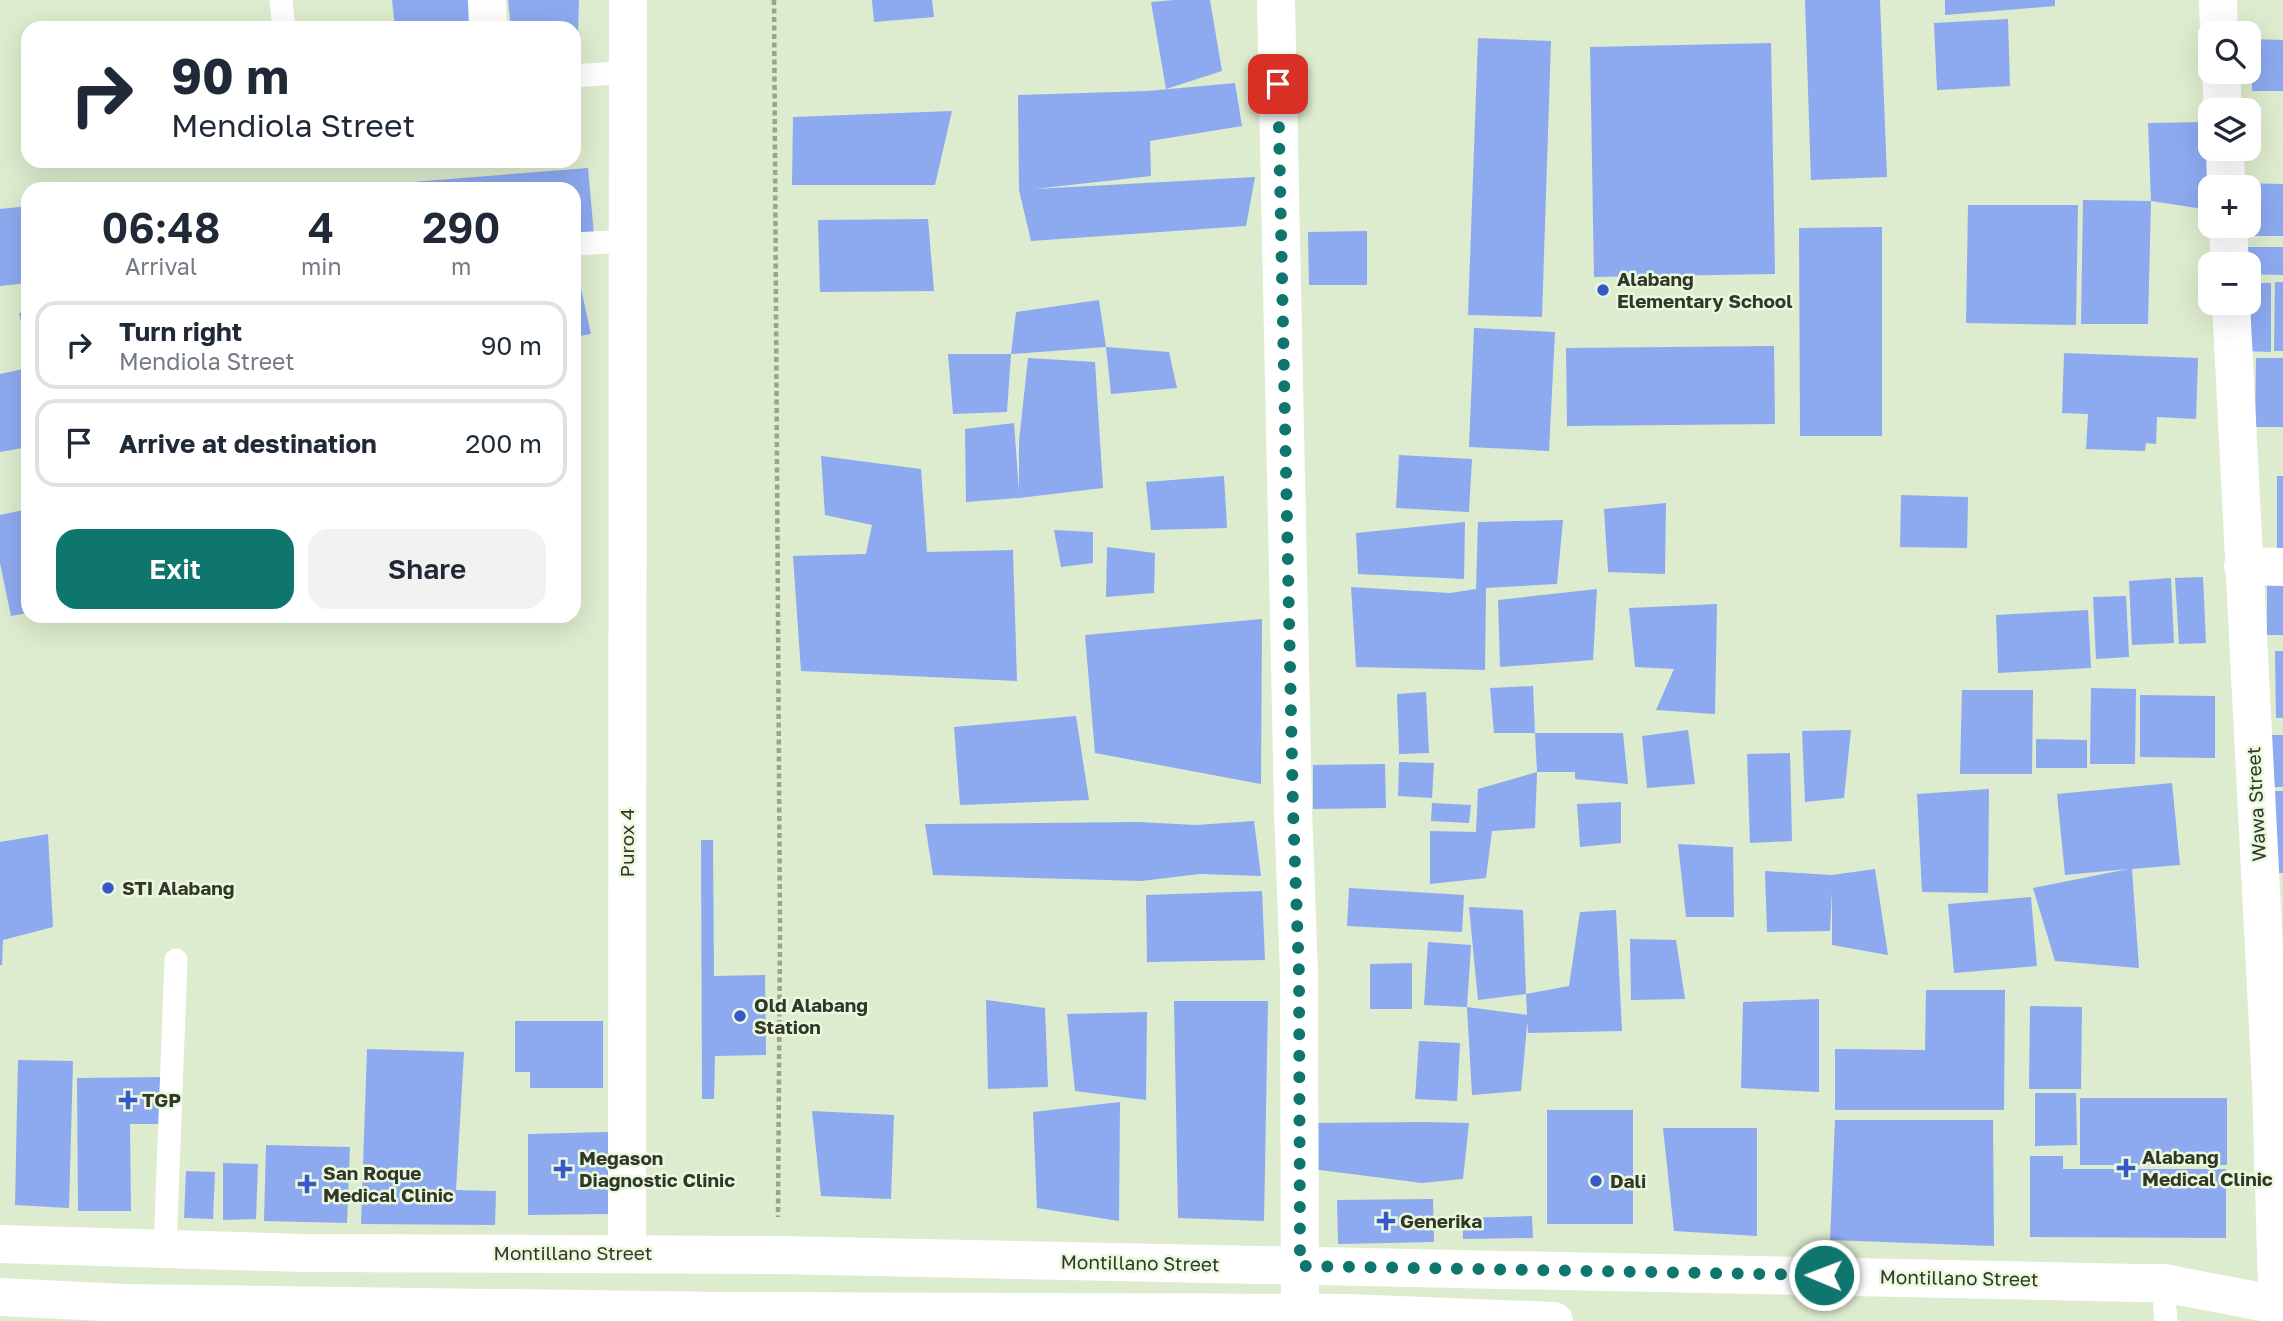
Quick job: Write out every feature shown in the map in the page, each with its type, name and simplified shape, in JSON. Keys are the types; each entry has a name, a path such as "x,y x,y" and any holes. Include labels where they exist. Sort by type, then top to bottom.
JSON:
{"main road":[{"path":"487,0 488,21"},
{"name":"Purox 4","path":"628,0 628,433 643,1253 658,1310"},
{"path":"1276,0 1299,974 1301,1317"},
{"path":"2218,0 2219,21"},
{"name":"Wawa Street","path":"2232,315 2280,1310"},
{"path":"2243,566 2283,567"},
{"name":"Montillano Street","path":"0,1244 302,1253 778,1255 2163,1283 2280,1310"},
{"path":"721,1255 724,1311"},
{"path":"0,1297 124,1303 1554,1321"},
{"path":"2222,1321 2280,1310"}],"lane":[{"path":"281,0 283,21"},
{"path":"581,75 628,72"},
{"path":"581,244 628,241"},
{"path":"165,1250 176,960"},
{"path":"2163,1283 2165,1321"}],"path":[{"path":"774,0 780,929 778,1255"}],"building":[{"path":"392,0 477,0 479,21 394,21"},
{"path":"508,0 579,0 578,21 510,21"},
{"path":"872,0 932,0 934,17 874,22"},
{"path":"1210,0 1222,71 1166,89 1151,2"},
{"path":"1805,0 1880,0 1887,177 1811,180"},
{"path":"1945,0 2055,0 2055,6 1945,15"},
{"path":"2008,19 2010,86 1937,90 1934,23"},
{"path":"1478,38 1551,41 1542,317 1468,315"},
{"path":"2261,39 2283,40 2283,91 2252,91 2252,84 2261,84"},
{"path":"1771,43 1775,274 1594,277 1590,47"},
{"path":"1235,83 1242,126 1150,141 1151,176 1034,189 1255,177 1246,226 1031,241 1019,190 1018,95 1148,91"},
{"path":"952,111 935,185 792,185 793,117"},
{"path":"2198,122 2198,161 2208,161 2208,175 2198,175 2198,208 2151,201 2148,123"},
{"path":"588,168 594,235 581,236 581,182 411,182"},
{"path":"2261,184 2283,184 2283,236 2261,236"},
{"path":"2083,200 2151,201 2148,324 2081,324"},
{"path":"1968,205 2078,205 2076,325 1966,323"},
{"path":"21,207 21,284 0,286 0,209"},
{"path":"928,219 934,291 820,292 818,220"},
{"path":"1882,227 1882,436 1800,436 1799,228"},
{"path":"1367,231 1367,285 1309,285 1308,232"},
{"path":"2244,247 2283,247 2283,275 2261,274 2261,252 2245,252"},
{"path":"2275,282 2283,282 2283,351 2274,351"},
{"path":"2261,283 2271,283 2271,352 2244,351 2247,315 2261,315"},
{"path":"581,289 591,334 581,336"},
{"path":"1099,300 1106,347 1011,354 1016,312"},
{"path":"1474,328 1555,332 1549,451 1469,447"},
{"path":"1774,346 1775,424 1567,426 1566,348"},
{"path":"1106,347 1169,352 1177,388 1111,394"},
{"path":"2064,353 2198,358 2196,419 2157,417 2156,444 2146,443 2145,451 2086,449 2088,414 2062,413"},
{"path":"948,354 1011,354 1007,412 953,414"},
{"path":"1028,358 1095,362 1103,488 966,502 965,429 1014,423 1019,492 1019,441"},
{"path":"2256,358 2283,358 2283,427 2255,427"},
{"path":"21,370 21,448 0,452 0,374"},
{"path":"1399,455 1472,459 1469,512 1396,508"},
{"path":"821,456 921,469 927,552 1013,550 1017,681 801,671 793,556 866,554 872,525 825,515"},
{"path":"1224,476 1227,528 1151,530 1146,482"},
{"path":"2277,476 2283,476 2283,562 2277,562"},
{"path":"1901,495 1968,497 1967,548 1900,547"},
{"path":"1666,503 1665,574 1608,572 1604,509"},
{"path":"21,510 21,614 11,616 0,563 0,515"},
{"path":"1563,520 1557,584 1486,588 1485,670 1356,667 1351,587 1450,593 1476,589 1478,522"},
{"path":"1465,522 1464,579 1358,574 1356,533"},
{"path":"1054,530 1093,532 1093,563 1061,567"},
{"path":"1107,547 1155,553 1154,593 1106,597"},
{"path":"2203,577 2206,643 2179,644 2175,578"},
{"path":"2267,577 2283,577 2283,635 2267,635"},
{"path":"2171,578 2174,643 2132,645 2129,581"},
{"path":"1597,589 1593,660 1500,667 1498,600"},
{"path":"2126,596 2129,657 2096,659 2093,597"},
{"path":"1717,604 1715,714 1656,710 1674,669 1635,667 1629,608"},
{"path":"2088,610 2091,668 1998,673 1996,615"},
{"path":"1262,619 1261,784 1095,753 1085,635"},
{"path":"2275,651 2283,651 2283,718 2276,718"},
{"path":"1533,686 1535,733 1494,733 1490,688"},
{"path":"2091,688 2136,689 2135,764 2090,764"},
{"path":"1962,690 2033,690 2032,774 1960,774"},
{"path":"1426,692 1429,753 1399,754 1397,694"},
{"path":"2140,695 2215,696 2215,758 2140,757"},
{"path":"1076,716 1089,800 960,805 954,727"},
{"path":"1688,730 1695,784 1647,788 1642,736"},
{"path":"1851,730 1844,798 1805,802 1802,731"},
{"path":"1535,733 1623,733 1628,784 1575,779 1575,772 1537,772"},
{"path":"2265,735 2283,735 2283,787 2265,787"},
{"path":"2036,739 2087,740 2087,768 2036,768"},
{"path":"1790,753 1792,841 1750,843 1747,754"},
{"path":"1399,762 1434,763 1432,798 1398,796"},
{"path":"1385,764 1386,808 1313,809 1313,765"},
{"path":"1537,772 1535,828 1492,831 1486,878 1430,884 1430,831 1476,832 1478,789"},
{"path":"2172,783 2180,865 2132,869 2139,968 2055,961 2033,888 2128,869 2065,875 2057,794"},
{"path":"1989,789 1988,893 1922,892 1917,794"},
{"path":"2266,791 2283,791 2283,873 2265,873"},
{"path":"1621,802 1621,843 1580,847 1577,804"},
{"path":"1432,803 1471,805 1469,823 1431,821"},
{"path":"1254,821 1261,876 1200,874 1141,881 933,875 925,824 1138,822 1196,825"},
{"path":"48,834 53,927 3,940 0,965 0,842"},
{"path":"701,840 713,840 714,976 765,975 766,1055 715,1056 714,1099 702,1099"},
{"path":"1678,844 1733,847 1734,917 1686,917"},
{"path":"1875,869 1888,955 1832,945 1832,891 1830,931 1767,932 1765,871 1832,875"},
{"path":"1349,888 1464,895 1462,932 1347,926"},
{"path":"1262,891 1265,960 1147,962 1146,895"},
{"path":"2031,897 2037,966 1954,973 1948,904"},
{"path":"1469,907 1523,910 1526,994 1478,1000"},
{"path":"1616,910 1622,1031 1528,1033 1526,994 1569,986 1580,912"},
{"path":"1630,939 1676,940 1685,999 1631,1000"},
{"path":"1428,942 1471,945 1467,1007 1424,1005"},
{"path":"1412,963 1412,1009 1370,1009 1370,964"},
{"path":"1926,990 2005,990 2004,1110 1835,1110 1835,1049 1925,1050"},
{"path":"1819,999 1819,1092 1741,1088 1743,1002"},
{"path":"986,1000 1045,1008 1048,1087 988,1089"},
{"path":"1174,1001 1268,1001 1264,1221 1178,1218"},
{"path":"2030,1006 2082,1007 2081,1089 2029,1089"},
{"path":"1467,1007 1528,1015 1521,1091 1472,1095"},
{"path":"1147,1012 1146,1100 1075,1091 1067,1014"},
{"path":"515,1021 603,1021 603,1088 530,1088 530,1072 515,1072"},
{"path":"1419,1041 1460,1043 1457,1101 1415,1099"},
{"path":"367,1049 464,1052 456,1190 496,1191 495,1225 361,1224"},
{"path":"18,1060 73,1061 69,1208 15,1205"},
{"path":"167,1077 167,1124 130,1124 131,1211 78,1211 77,1078"},
{"path":"2035,1093 2076,1093 2077,1145 2035,1146"},
{"path":"2080,1098 2227,1098 2227,1165 2080,1165"},
{"path":"1120,1102 1119,1221 1037,1208 1033,1112"},
{"path":"1547,1110 1633,1110 1633,1224 1547,1224"},
{"path":"812,1111 894,1115 891,1199 821,1196"},
{"path":"1835,1120 1993,1120 1994,1246 1830,1240"},
{"path":"1312,1123 1469,1123 1463,1179 1422,1183 1312,1169"},
{"path":"1663,1128 1757,1128 1757,1236 1674,1231"},
{"path":"608,1132 608,1214 528,1215 528,1134"},
{"name":"San Roque Medical Clinic","path":"266,1145 350,1147 347,1223 264,1221"},
{"path":"2030,1156 2063,1156 2063,1169 2226,1169 2226,1238 2030,1237"},
{"path":"223,1163 258,1164 256,1219 223,1220"},
{"path":"186,1171 215,1172 213,1219 184,1218"},
{"name":"Generika","path":"1433,1199 1434,1242 1338,1244 1337,1200"},
{"path":"1532,1216 1533,1238 1463,1239 1463,1218"}],"place":[{"name":"Alabang Elementary School","path":"1603,290"},
{"name":"STI Alabang","path":"108,888"},
{"name":"Old Alabang Station","path":"740,1016"},
{"name":"TGP","path":"128,1100"},
{"name":"Alabang Medical Clinic","path":"2126,1168"},
{"name":"Megason Diagnostic Clinic","path":"563,1169"},
{"name":"Dali","path":"1596,1181"},
{"name":"San Roque Medical Clinic","path":"307,1184"},
{"name":"Generika","path":"1386,1221"}],"route":[{"path":"1278,84 1293,809 1299,974 1300,1266 1824,1275"}]}
